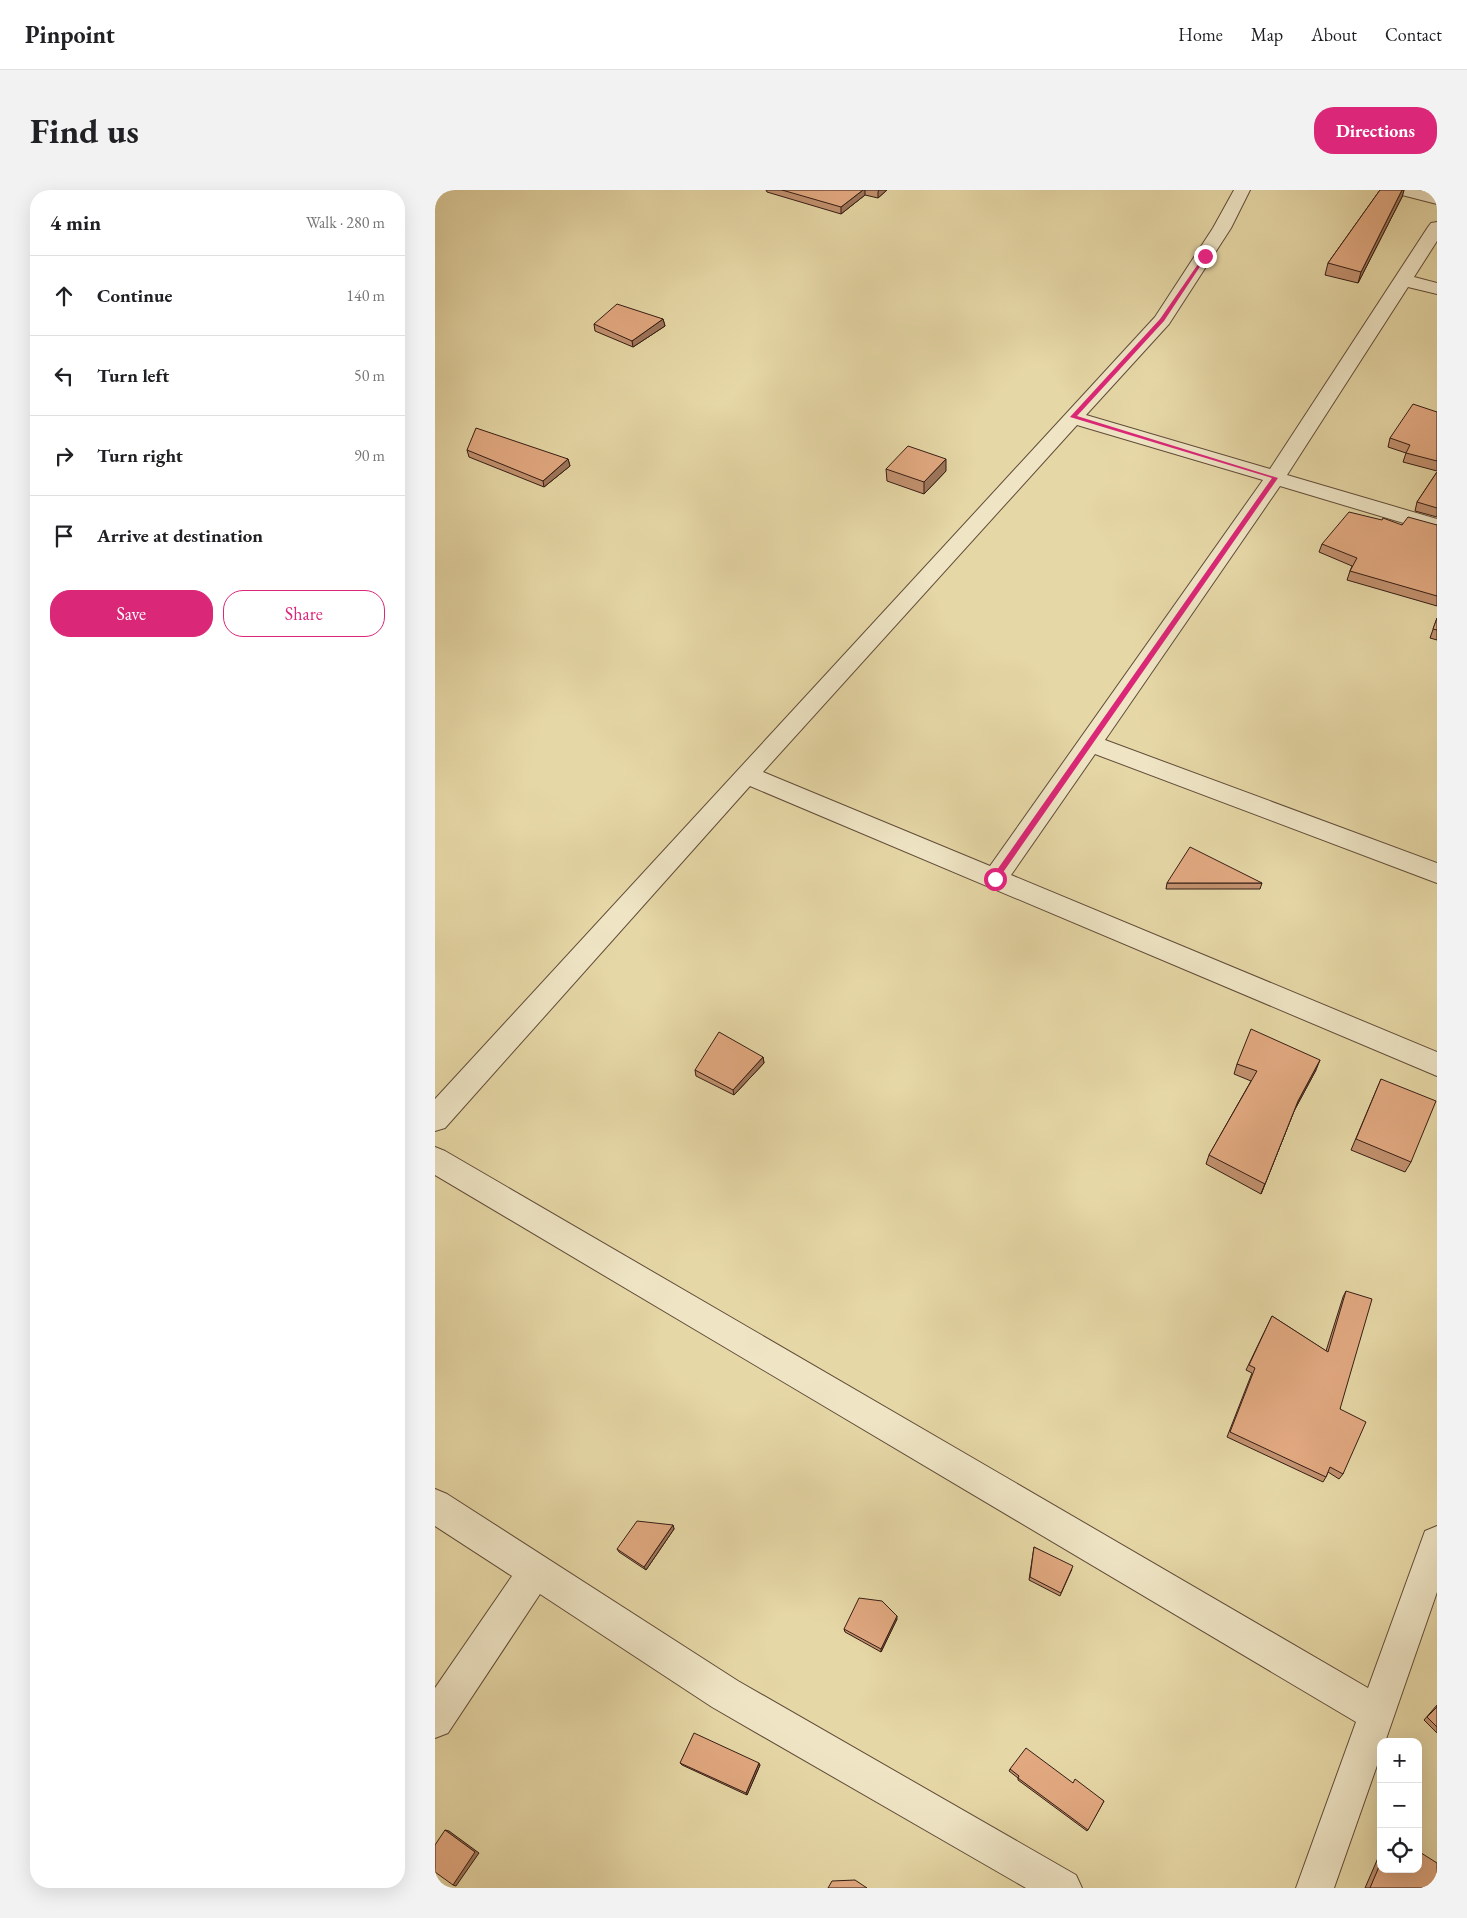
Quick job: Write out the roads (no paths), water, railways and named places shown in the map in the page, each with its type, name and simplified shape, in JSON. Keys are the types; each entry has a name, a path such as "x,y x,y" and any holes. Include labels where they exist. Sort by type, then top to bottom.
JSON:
{"street":[{"path":"435,1119 1162,320 1218,234 1242,190"},
{"path":"1404,190 1437,199"},
{"path":"995,879 1275,478 1437,227"},
{"path":"1404,280 1437,289"},
{"path":"1073,417 1437,526"},
{"path":"1089,743 1437,873"},
{"path":"746,775 1437,1064"},
{"path":"435,1160 1377,1714"},
{"path":"435,1506 725,1694 1063,1888"},
{"path":"1315,1888 1437,1543"},
{"path":"435,1720 535,1571"}]}
